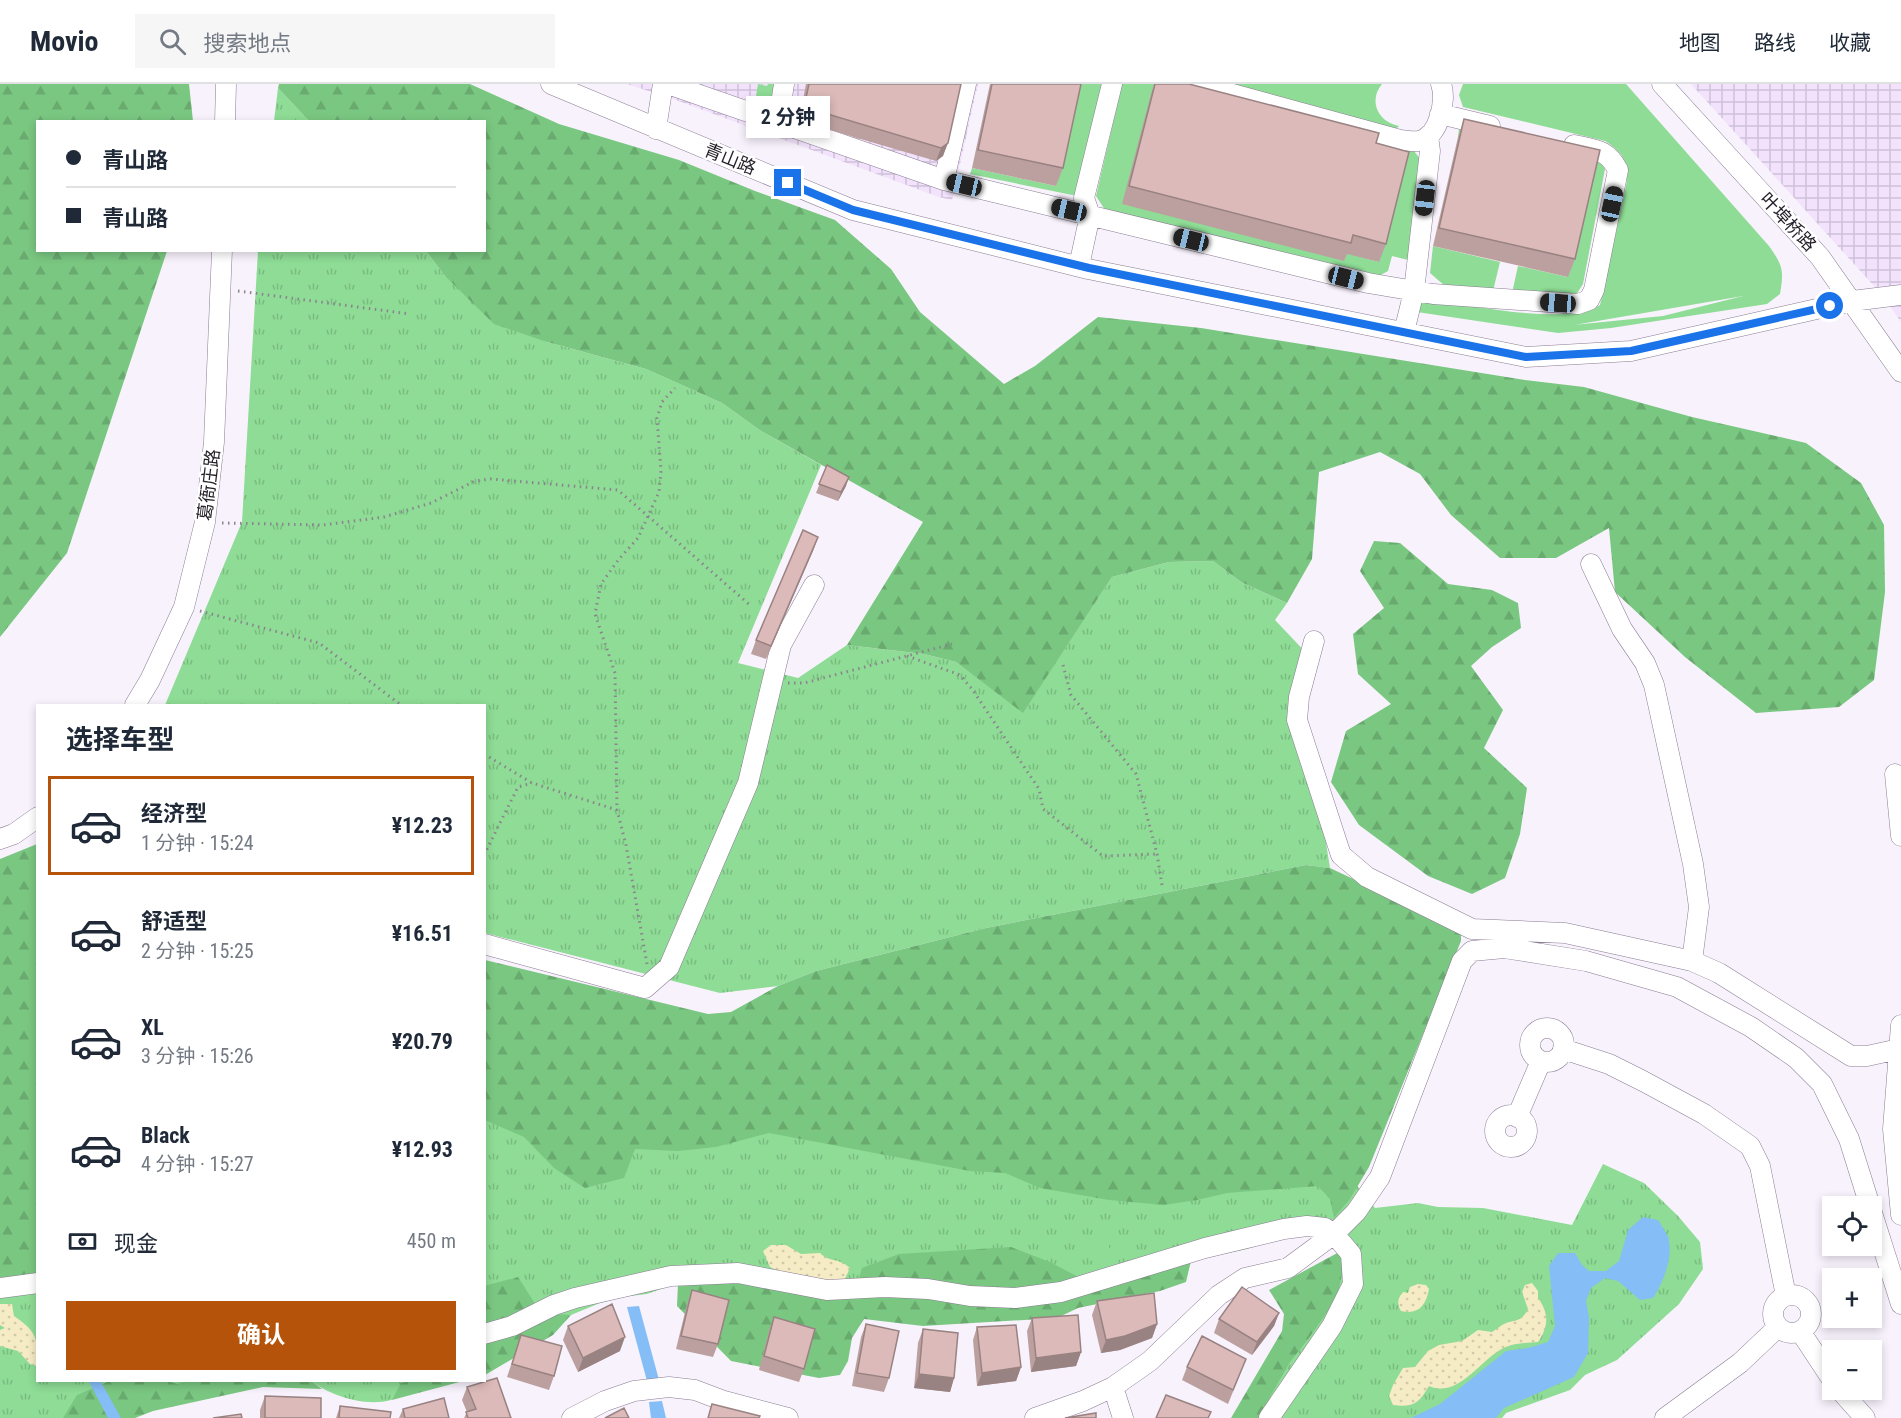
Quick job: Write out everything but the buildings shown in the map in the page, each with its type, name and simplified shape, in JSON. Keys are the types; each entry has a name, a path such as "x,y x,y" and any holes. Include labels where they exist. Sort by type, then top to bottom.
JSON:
{"street":[{"path":"225,120 226,84"},
{"name":"青山路","path":"551,84 853,210 1079,266 1526,357 1631,351 1852,301 1901,295"},
{"path":"656,129 663,84"},
{"path":"668,84 944,180 1368,283 1414,291 1578,304 1589,300 1594,290 1617,170 1612,160 1603,152 1557,141"},
{"path":"778,124 784,84"},
{"path":"944,180 966,84"},
{"path":"1079,266 1090,215 1084,198 1112,84"},
{"path":"1196,84 1400,140 1419,141 1428,136 1440,114 1442,84"},
{"name":"叶埠桥路","path":"1662,84 1820,257 1901,372"},
{"path":"1440,114 1510,130"},
{"path":"1404,332 1414,291 1430,151 1428,136"},
{"name":"葛衙庄路","path":"136,704 150,680 184,607 205,522 214,442 222,252"},
{"path":"1591,564 1622,629 1645,663 1654,686 1693,864 1700,907 1692,961"},
{"path":"486,945 645,988 669,967 748,783 781,645 814,585"},
{"path":"1314,641 1299,697 1297,720 1341,855 1367,877 1472,928 1565,933 1692,961 1719,973 1851,1056 1867,1056 1899,1049"},
{"path":"1895,774 1901,836"},
{"path":"0,839 14,834 36,818"},
{"path":"1035,1418 1083,1401 1113,1387 1150,1361 1219,1295 1245,1278 1288,1268 1334,1234 1356,1212 1380,1177 1462,961 1472,951 1504,948 1586,961 1677,987 1751,1027 1797,1058 1822,1084 1850,1139 1867,1196"},
{"path":"1901,1025 1893,1129 1901,1215"},
{"path":"1539,1030 1555,1030 1562,1038 1561,1054 1552,1061 1541,1061 1533,1054 1531,1038 1539,1030"},
{"path":"1563,1049 1609,1064 1643,1081 1704,1114 1750,1146 1760,1166 1786,1296"},
{"path":"1517,1117 1541,1061"},
{"path":"486,1333 512,1326 554,1305 575,1298 671,1276 738,1273 827,1290 885,1287 928,1289 970,1296 1015,1298 1061,1292 1205,1248 1284,1229 1307,1226 1326,1228 1351,1254 1353,1284 1332,1326 1269,1418"},
{"path":"1882,1244 1901,1304"},
{"path":"0,1288 36,1283"},
{"path":"1786,1296 1798,1296 1809,1304 1811,1316 1809,1323 1800,1331 1788,1332 1779,1327 1773,1316 1774,1309 1786,1296"},
{"path":"1665,1418 1740,1363 1779,1327"},
{"path":"1800,1331 1822,1364"},
{"path":"572,1418 605,1401 634,1391 669,1387 695,1390 724,1401 788,1418"},
{"path":"1113,1387 1123,1418"},
{"path":"1849,1400 1865,1418"}],"path":[{"path":"221,289 410,314"},
{"path":"651,983 626,845 617,810 615,673 595,614 601,584 638,538 659,492 661,471 657,418 662,402 675,388"},
{"path":"205,522 323,525 384,517 431,503 475,481 491,479 618,490 751,606"},
{"path":"184,607 319,643 401,704"},
{"path":"772,683 804,683 952,644"},
{"path":"907,656 960,675 972,688 1039,789 1043,809 1103,856 1157,854"},
{"path":"1063,665 1071,695 1136,774 1157,854 1162,885"},
{"path":"486,755 532,783 617,810"},
{"path":"486,851 518,787 532,783"}],"shaded area":[{"path":"627,84 978,84 952,200"},
{"path":"1691,84 1901,84 1901,322 1883,296"}],"green space":[{"path":"0,84 189,84 193,120 36,120 36,252 167,252 67,553 0,637"},
{"path":"279,84 470,84 559,124 679,160 835,220 891,269 920,312 1004,384 1035,366 1098,317 1201,328 1525,380 1584,387 1692,417 1806,443 1861,483 1884,525 1885,592 1874,680 1839,707 1756,713 1685,657 1615,592 1609,528 1556,558 1500,558 1451,515 1420,474 1380,452 1319,472 1312,559 1287,603 1241,582 1213,561 1169,562 1112,577 1023,713 956,662 924,654 847,645 923,522 761,431 722,403 646,369 547,342 494,324 445,276 427,252 486,252 486,120 308,120 278,88"},
{"path":"758,84 767,86 776,84 773,101 756,96"},
{"path":"1078,84 1102,84 1077,196 970,174 972,168 1056,186"},
{"path":"1122,84 1166,84 1346,253 1379,262 1300,119 1414,151 1421,160 1408,260 1392,256 1388,271 1379,276 1105,210 1096,196"},
{"path":"1228,84 1382,84 1376,97 1377,110 1386,120 1399,126 1394,131"},
{"path":"1463,84 1626,84 1769,246 1781,268 1780,294 1767,304 1611,328 1558,333 1417,312 1423,298 1488,309 1541,314 1585,311 1600,305 1626,186 1627,171 1621,155 1605,141 1463,107 1459,95","holes":["1743,296 1663,316 1575,325"]},
{"path":"278,88 308,120 274,120"},
{"path":"1459,129 1600,161 1605,169 1583,284 1576,295 1512,293 1518,266 1568,277 1458,137"},
{"path":"1433,246 1500,262 1493,291 1445,286 1430,273"},
{"path":"258,252 427,252 445,276 547,342 646,369 722,403 761,431 821,465 738,663 798,678 847,645 924,654 956,662 1023,712 1112,577 1169,562 1213,561 1241,582 1287,603 1275,620 1310,657 1305,711 1330,868 1306,865 986,928 816,971 778,986 720,993 486,933 486,704 165,704 242,522"},
{"path":"1374,541 1400,543 1448,584 1492,590 1518,603 1521,628 1492,647 1471,666 1503,710 1484,748 1527,788 1520,834 1505,878 1472,894 1428,876 1359,825 1331,782 1346,731 1391,704 1358,674 1353,634 1384,608 1360,571"},
{"path":"36,844 36,1276 28,1278 0,1277 0,859"},
{"path":"1306,865 1330,868 1461,930 1461,941 1369,1167 1350,1199 1334,1218 1330,1199 1318,1186 1227,1193 1164,1205 1109,1200 1040,1188 1005,1173 970,1171 769,1133 716,1147 678,1151 635,1149 624,1178 585,1188 554,1168 524,1137 486,1120 486,960 708,1014 731,1012 778,986 816,971 986,928"},
{"path":"486,1086 1338,1162 1375,1208 1418,1203 1438,1207 1483,1208 1572,1225 1603,1164 1644,1183 1678,1216 1700,1242 1703,1269 1679,1304 1617,1360 1585,1375 1570,1390 1506,1413 1502,1418 1245,1418 1341,1251 1307,1232 1247,1249 1191,1261 1058,1302 678,1283 647,1294 600,1303 486,1356"},
{"path":"1199,1210 1209,1215 1209,1225 1204,1236 1199,1238 1188,1234 1180,1222"},
{"path":"1098,1237 1107,1241 1110,1250 1105,1260 1092,1261 1082,1252 1083,1243"},
{"path":"36,1243 36,1382 224,1382 76,1418 0,1418 0,1249"},
{"path":"1011,1247 1050,1262 1082,1279 1191,1261 1186,1282 1160,1291 1078,1308 1057,1318 923,1326 864,1319 852,1338 848,1361 840,1375 819,1378 731,1361 677,1306 678,1283 716,1276 855,1291 862,1268 899,1254"},
{"path":"1341,1251 1343,1269 1337,1298 1290,1362 1258,1418 1231,1418 1282,1331 1284,1314 1269,1290"},
{"path":"518,1277 541,1313 571,1315 553,1335 486,1374 486,1285"},
{"path":"107,1382 170,1382 177,1384 183,1382 313,1382 322,1389 263,1387 153,1411 135,1418 63,1418 77,1395"},
{"path":"313,1382 430,1382 396,1398 381,1402 348,1399"},
{"path":"406,1382 460,1382 392,1400 401,1383"}],"sand":[{"path":"771,1245 786,1245 801,1254 820,1253 850,1268 844,1281 812,1281 799,1274 783,1273 770,1267 763,1251"},
{"path":"1532,1283 1538,1291 1538,1298 1546,1314 1546,1325 1538,1342 1506,1347 1457,1384 1439,1389 1429,1386 1415,1403 1406,1406 1393,1405 1389,1396 1403,1368 1415,1367 1428,1351 1439,1345 1462,1341 1478,1330 1492,1332 1504,1324 1521,1318 1528,1309 1522,1292 1525,1285"},
{"path":"1418,1284 1426,1285 1429,1289 1426,1300 1417,1310 1401,1311 1398,1302 1401,1295 1403,1292 1408,1293 1410,1287"},
{"path":"0,1304 12,1304 14,1316 32,1331 36,1342 36,1366 30,1364 18,1351 0,1346 0,1330 5,1328 0,1325"}],"water":[{"path":"1643,1217 1658,1220 1668,1237 1669,1261 1660,1285 1653,1298 1640,1300 1618,1281 1605,1278 1591,1288 1586,1301 1589,1317 1588,1353 1574,1377 1504,1408 1496,1418 1411,1418 1440,1404 1506,1351 1548,1342 1555,1326 1549,1266 1558,1253 1575,1253 1582,1265 1589,1271 1606,1271 1619,1261 1628,1230"},
{"path":"639,1306 659,1380 647,1381 627,1307"},
{"path":"89,1382 101,1382 121,1418 108,1418"},
{"path":"662,1401 666,1418 651,1418 649,1402"}],"route":[{"path":"788,183 853,210 1089,268 1526,357 1631,351 1830,306"}]}
